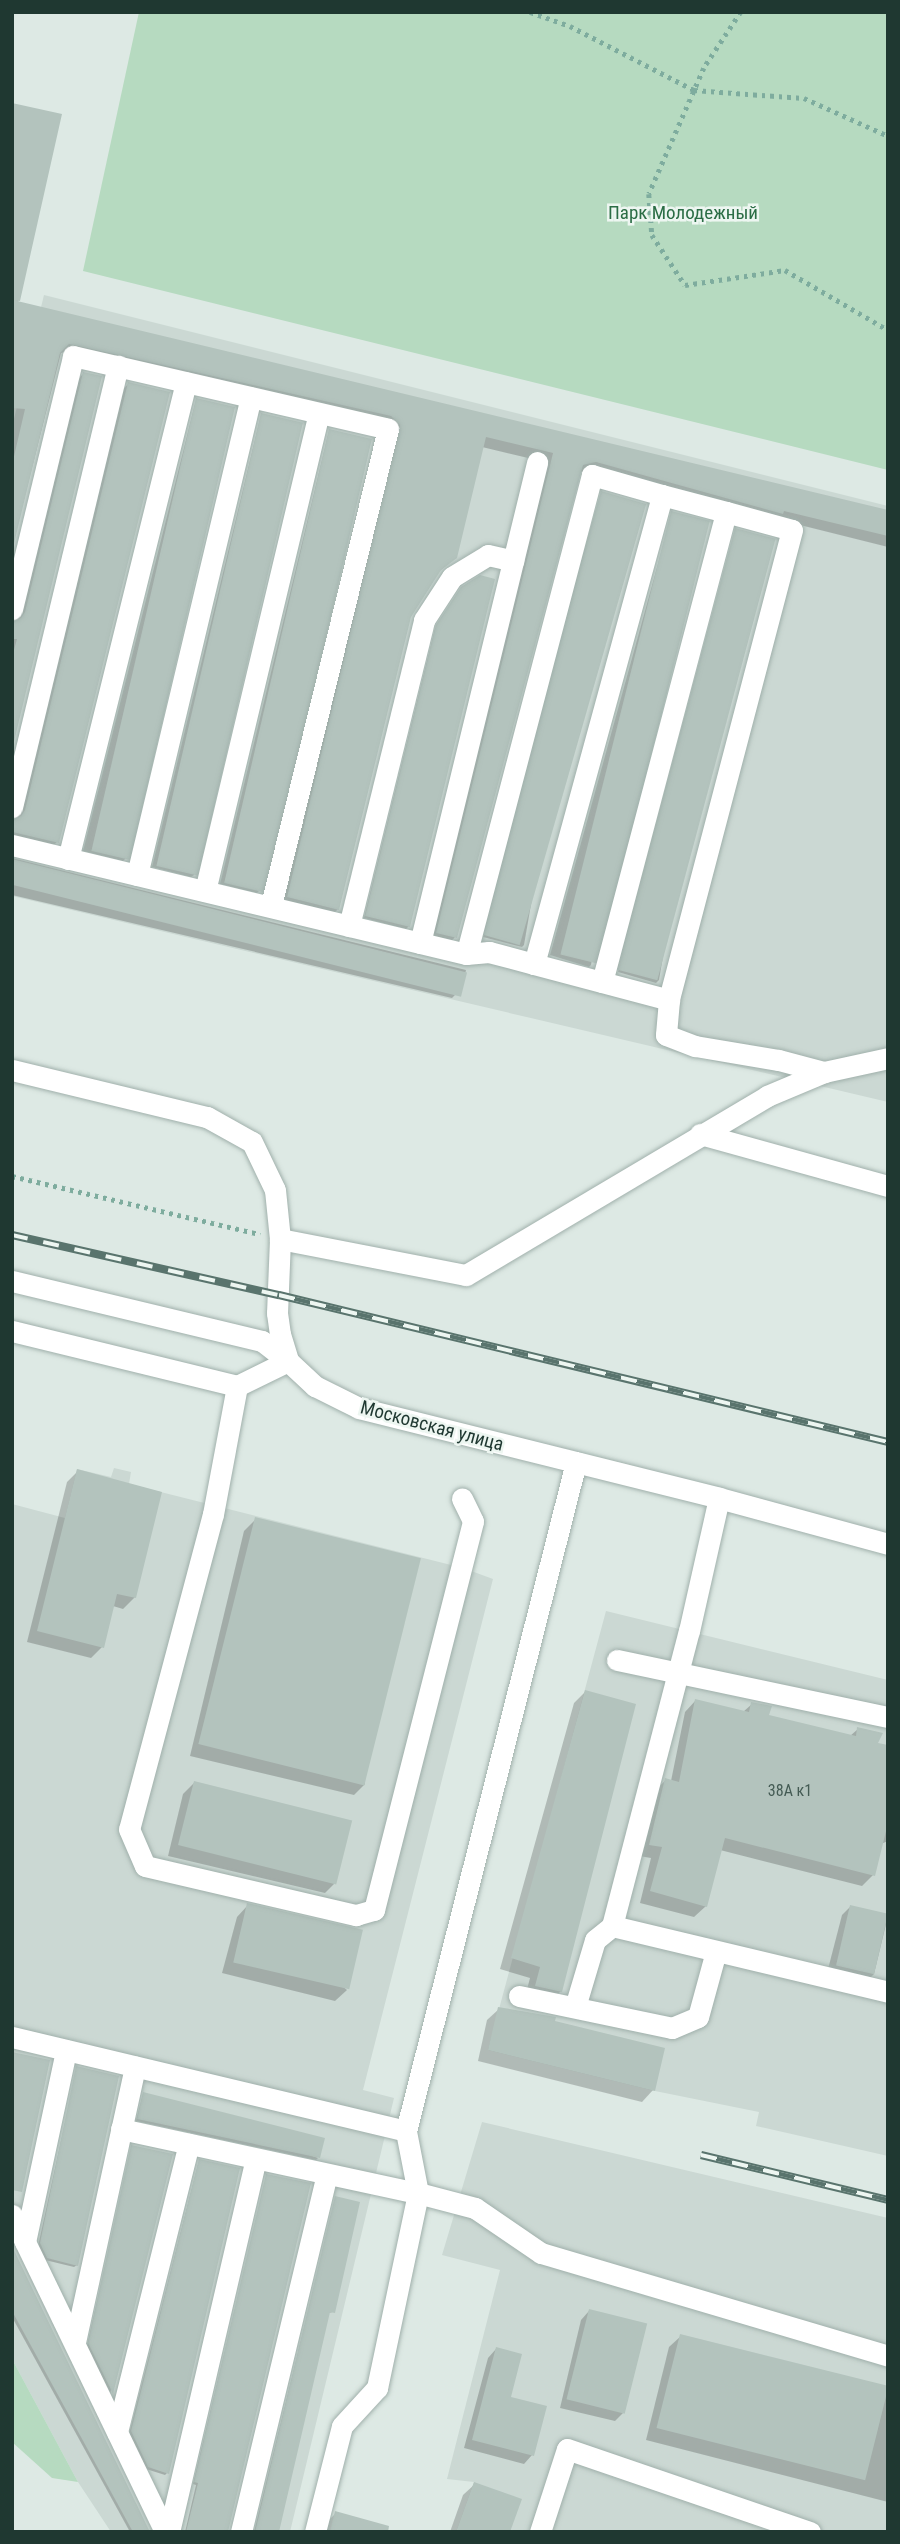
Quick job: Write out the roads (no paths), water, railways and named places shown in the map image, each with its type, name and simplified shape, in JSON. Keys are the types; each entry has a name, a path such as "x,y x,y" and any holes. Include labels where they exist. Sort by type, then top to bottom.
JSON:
{"street":[{"path":"12,609 73,356 388,429 271,907"},
{"path":"12,807 118,366"},
{"path":"68,859 186,382"},
{"path":"137,875 251,397"},
{"path":"205,891 319,413"},
{"path":"419,943 537,462"},
{"path":"466,954 592,475 792,530 670,1000 666,1035 695,1046 779,1060 824,1072"},
{"path":"534,964 662,495"},
{"path":"602,982 726,512"},
{"path":"349,926 424,620 452,577 488,555 513,561"},
{"path":"12,845 466,954 489,951 670,1000"},
{"path":"280,1239 466,1275 700,1134 767,1097 824,1072 888,1058"},
{"path":"12,1070 207,1117 252,1142 275,1190 280,1239 277,1313 288,1361 237,1386 12,1331"},
{"path":"700,1134 888,1186"},
{"name":"Московская улица","path":"12,1282 261,1341 315,1386 359,1408 719,1498 888,1544"},
{"path":"237,1386 212,1514 129,1829 145,1866 356,1915 374,1910 473,1521 462,1498"},
{"path":"315,2532 342,2426 377,2389 418,2193 406,2131 576,1462"},
{"path":"575,2007 595,1940 612,1926 679,1672 719,1498"},
{"path":"617,1660 888,1717"},
{"path":"612,1926 888,1992"},
{"path":"519,1996 672,2028 698,2017 716,1951"},
{"path":"12,2037 406,2131"},
{"path":"25,2242 66,2050"},
{"path":"75,2342 135,2066"},
{"path":"121,2129 418,2193 475,2208 541,2253 888,2356"},
{"path":"117,2432 189,2144"},
{"path":"167,2532 256,2158"},
{"path":"241,2532 327,2174"},
{"path":"12,2215 167,2532"},
{"path":"540,2532 568,2449 810,2532"}],"railway":[{"path":"12,1235 279,1295 888,1442"},
{"path":"701,2155 888,2200"}],"park label":[{"name":"Парк Молодежный","path":"683,213"}]}
